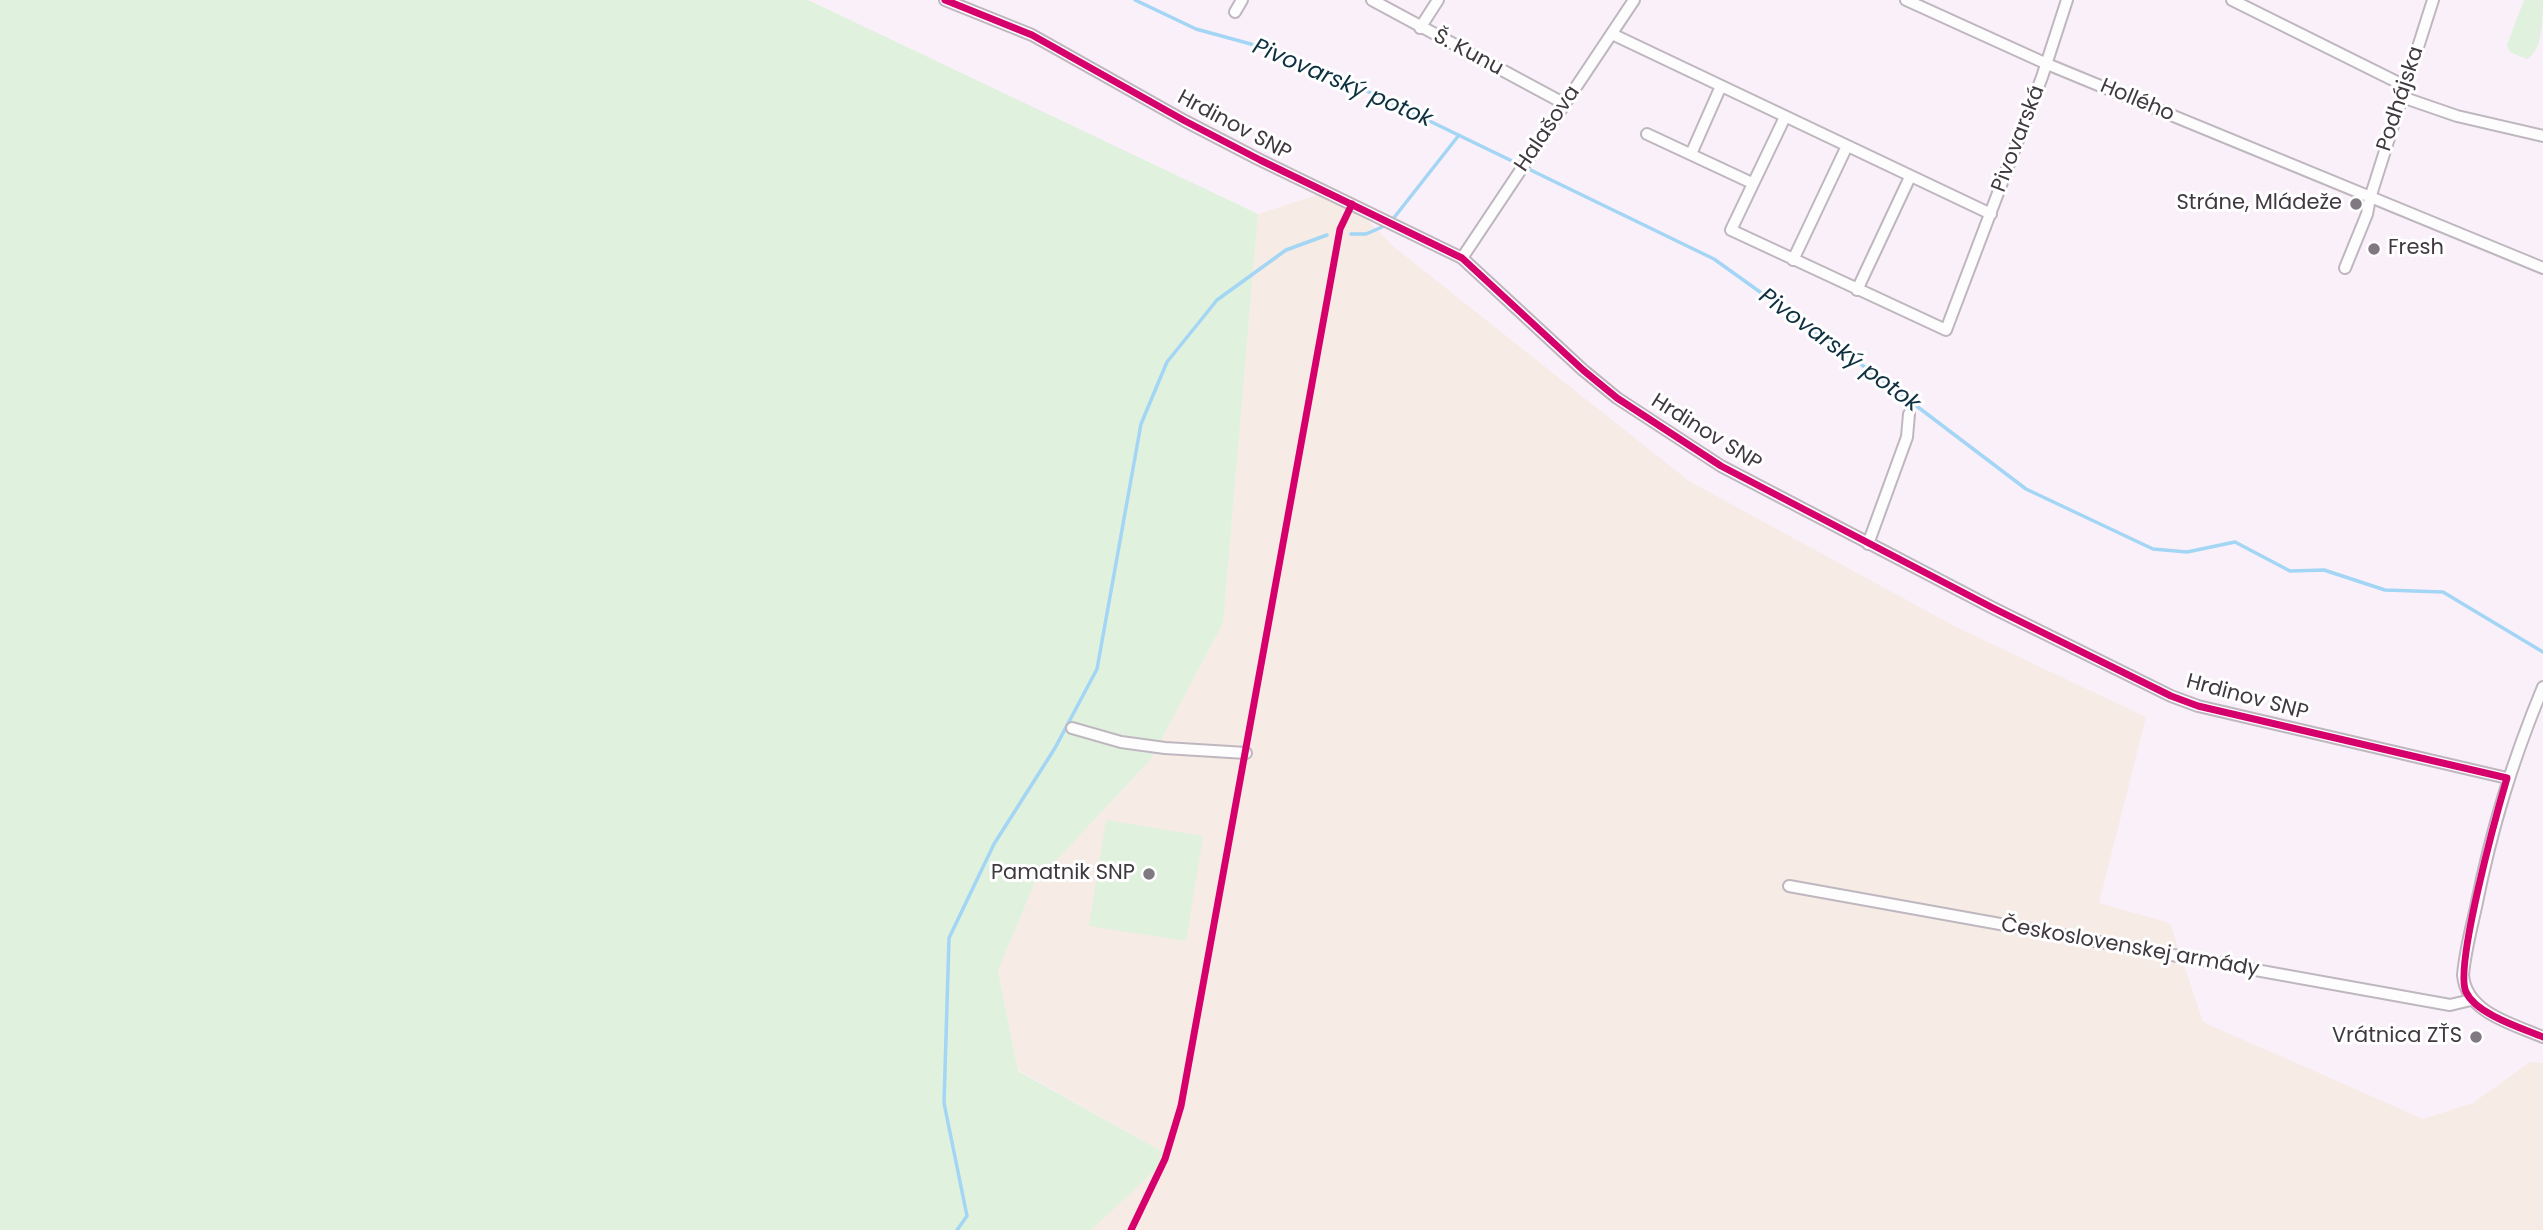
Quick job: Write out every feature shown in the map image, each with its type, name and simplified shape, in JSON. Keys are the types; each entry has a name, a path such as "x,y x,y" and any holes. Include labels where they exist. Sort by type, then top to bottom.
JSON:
{"street":[{"name":"Hrdinov SNP","path":"946,0 1032,35 1185,121 1462,258 1617,398 1721,466 1868,544 2146,684 2198,706 2507,778"},
{"path":"1235,12 1242,0"},
{"name":"Š. Kunu","path":"1372,0 1565,104"},
{"path":"1420,28 1438,0"},
{"name":"Halašova","path":"1462,258 1634,0"},
{"name":"Hollého","path":"1906,0 2047,64 2543,268"},
{"name":"Pivovarská","path":"1785,117 1731,230 1947,331 2047,64 2067,0"},
{"path":"2233,0 2403,92 2457,116 2543,136"},
{"name":"Podhájska","path":"2345,268 2367,214 2433,0"},
{"name":"Pivovarská","path":"1612,34 1991,214"},
{"path":"1691,153 1721,86"},
{"path":"1647,134 1752,183"},
{"path":"1794,260 1847,146"},
{"path":"1857,290 1910,177"},
{"path":"1868,544 1907,438 1909,414"},
{"path":"2543,687 2507,778 2484,863 2464,967 2464,984 2472,1000 2485,1011 2543,1037"},
{"path":"1072,728 1132,744 1246,753"},
{"name":"Československej armády","path":"1788,886 2450,1005 2472,1000"}],"shaded area":[{"path":"1336,189 1394,247 1689,481 1956,627 2146,717 2099,903 2170,923 2203,1022 2423,1119 2473,1103 2530,1062 2543,1063 2543,1230 1091,1230 1170,1156 1018,1070 998,971 1034,884 1151,759 1223,623 1258,214"}],"green space":[{"path":"0,0 808,0 1258,214 1223,623 1151,759 1034,884 998,971 1018,1071 1170,1156 1091,1230 0,1230"},
{"path":"2524,0 2543,0 2539,41 2527,59 2510,52 2507,45"},
{"path":"1106,820 1203,836 1186,941 1089,926"}],"waterway":[{"name":"Pivovarský potok","path":"1135,0 1196,29 1269,49 1378,96 1714,259 1869,370 2026,489 2153,549 2187,552 2235,542 2290,571 2324,570 2385,590 2443,592 2543,652"},
{"path":"1351,234 1366,234 1389,224 1459,135"},
{"path":"957,1230 967,1216 944,1103 949,938 994,844 1055,748 1097,669 1141,424 1167,362 1217,300 1286,250 1327,235"}],"cycle path":[{"path":"945,0 1032,35 1260,160 1462,258 1617,398 1721,466 1993,608 2171,696 2198,706 2507,778 2471,922 2464,977 2466,992 2471,1000 2489,1014 2543,1037"},
{"path":"1131,1230 1165,1159 1181,1106 1340,229 1352,204"}],"place":[{"name":"Stráne, Mládeže","path":"2356,204"},
{"name":"Fresh","path":"2374,249"},
{"name":"Pamatnik SNP","path":"1149,874"},
{"name":"Vrátnica ZŤS","path":"2476,1037"}]}
